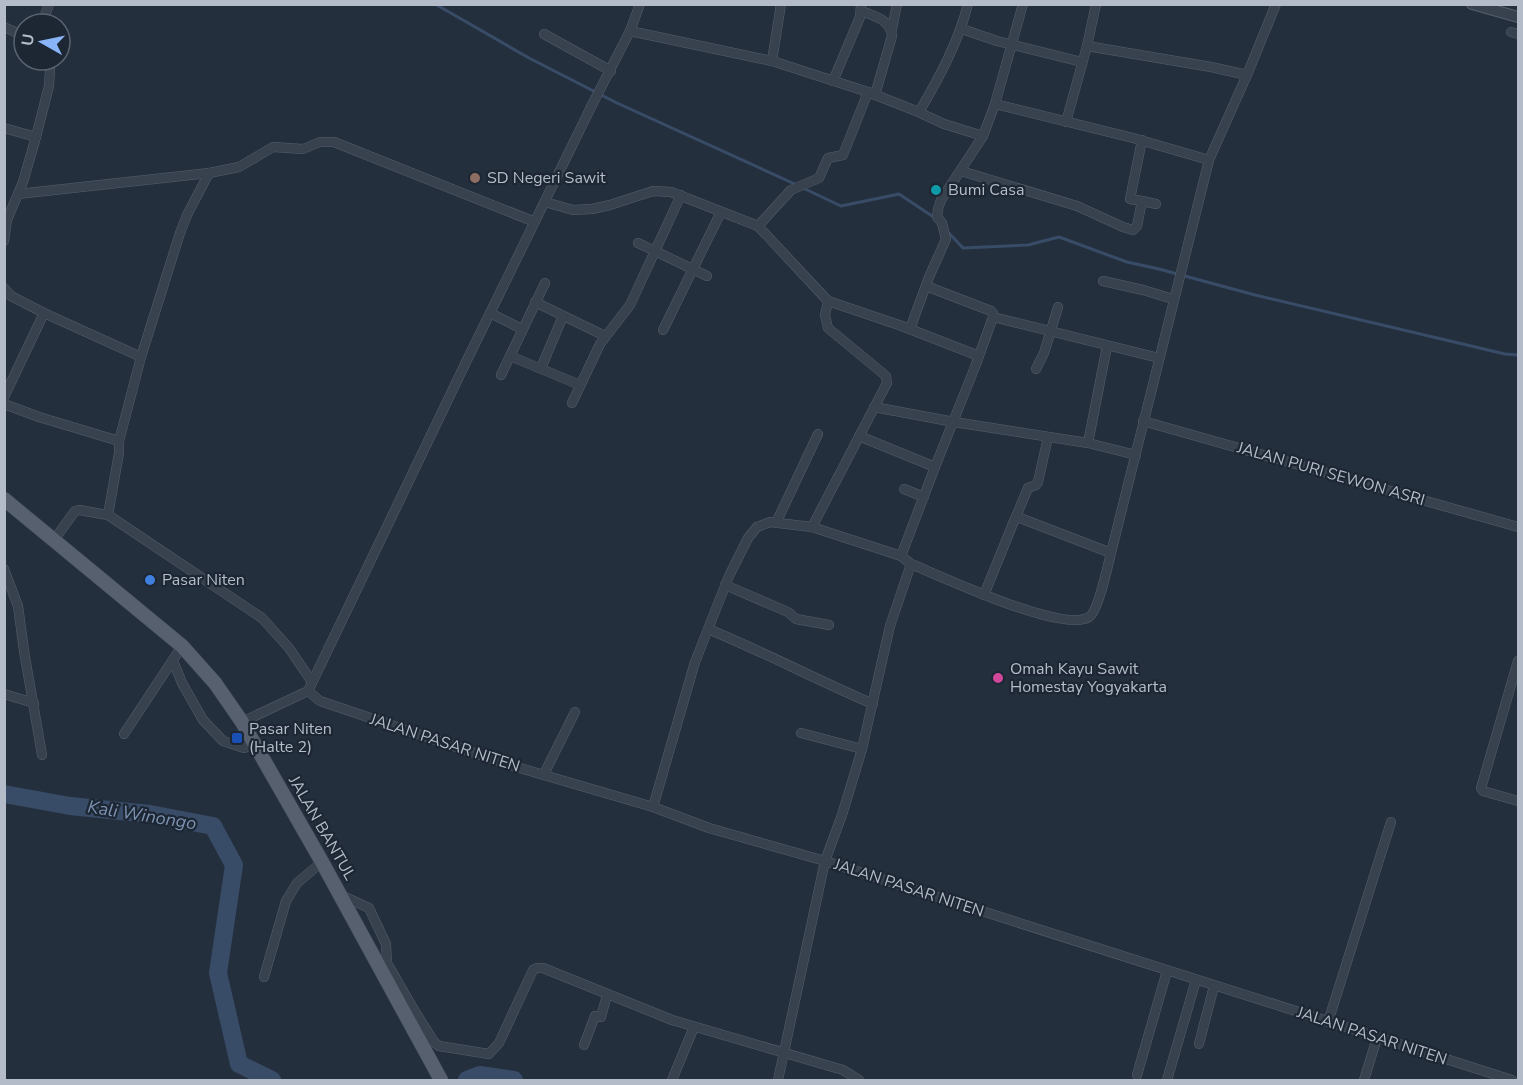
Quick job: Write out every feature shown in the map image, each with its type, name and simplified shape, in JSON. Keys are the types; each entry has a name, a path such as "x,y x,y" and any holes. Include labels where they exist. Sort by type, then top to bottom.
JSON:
{"main road":[{"name":"JALAN BANTUL","path":"4,499 182,646 215,683 242,722 341,896 383,964 441,1080"}],"street":[{"path":"242,722 308,691 592,105 611,71 640,4"},
{"path":"772,61 782,4"},
{"path":"758,226 791,190 819,178 828,158 841,156 844,153 872,94 892,36 897,4"},
{"path":"919,112 944,68 962,28 969,4"},
{"path":"910,329 946,239 942,223 937,217 938,208 970,153 983,136 995,104 1023,4"},
{"path":"1066,122 1096,4"},
{"path":"653,807 695,662 725,585 748,538 757,527 770,522 812,527 901,556 911,564 984,595 1059,619 1068,621 1088,618 1095,609 1136,455 1209,160 1276,4"},
{"path":"1472,4 1518,17"},
{"path":"833,81 860,17 861,8 887,23 892,29"},
{"path":"962,28 1012,46 1082,62"},
{"path":"630,31 772,61 872,94 944,124 983,136"},
{"path":"544,34 611,71"},
{"path":"1087,46 1247,75"},
{"path":"4,241 8,206 18,194 23,182 49,86 50,72"},
{"path":"995,104 1142,140 1209,160"},
{"path":"4,128 36,137"},
{"path":"1142,140 1130,198 1156,204"},
{"path":"18,194 209,174 239,167 273,147 303,149 328,141 535,222"},
{"path":"961,171 1077,206 1130,230 1137,226 1142,201"},
{"path":"108,515 119,441 141,357 180,232 209,174"},
{"path":"545,202 567,209 583,210 610,205 658,190 681,195 758,226 828,301 979,356"},
{"path":"572,403 605,336 630,306 681,195"},
{"path":"663,330 720,212"},
{"path":"638,243 707,276"},
{"path":"1103,281 1173,299"},
{"path":"501,375 544,283"},
{"path":"901,556 993,317 991,311 926,286"},
{"path":"4,288 11,296 44,313 141,357"},
{"path":"812,527 887,383 886,376 828,328 825,315 828,301"},
{"path":"536,302 605,336"},
{"path":"1036,369 1044,353 1058,307"},
{"path":"4,397 44,313"},
{"path":"490,314 522,329"},
{"path":"540,368 563,316"},
{"path":"993,317 1159,358"},
{"path":"1088,443 1107,346"},
{"path":"510,356 580,385"},
{"path":"4,404 57,423 119,441"},
{"path":"874,407 1088,443 1136,455"},
{"name":"JALAN PURI SEWON ASRI","path":"1143,421 1518,528"},
{"path":"776,523 818,434"},
{"path":"859,436 935,467"},
{"path":"984,595 1028,488 1038,482 1048,437"},
{"path":"904,489 924,497"},
{"path":"54,540 75,511 108,515 262,618 289,648 312,682"},
{"path":"1015,519 1020,518 1111,553"},
{"path":"778,1080 825,861 862,749 890,626 911,564"},
{"path":"4,568 18,606 42,755"},
{"path":"725,585 788,612 796,619 829,625"},
{"path":"708,629 873,704"},
{"path":"124,735 182,646"},
{"path":"173,660 182,683 203,720 223,741 244,748 255,744"},
{"path":"1518,661 1480,788 1518,801"},
{"name":"JALAN PASAR NITEN","path":"308,691 320,701 513,766 653,807 709,828 825,861 1512,1080"},
{"path":"4,694 34,703"},
{"path":"544,774 575,712"},
{"path":"801,733 862,749"},
{"path":"1329,1022 1391,822"},
{"path":"264,977 286,902 297,883 322,861"},
{"path":"383,964 434,1042 443,1047 489,1054 492,1052 499,1043 533,970 543,968 672,1020 843,1070 859,1080"},
{"path":"1137,1075 1167,971"},
{"path":"1167,1080 1196,980"},
{"path":"1199,1044 1214,986"},
{"path":"584,1045 595,1016 601,1017 607,995"},
{"path":"672,1080 694,1027"},
{"path":"1364,1080 1377,1038"}],"waterway":[{"path":"435,4 529,58 617,103 797,185"},
{"path":"803,188 841,206 899,194 935,218"},
{"path":"947,231 963,248 1028,245 1059,237 1127,262 1255,295 1505,354 1518,355"},
{"name":"Kali Winongo","path":"4,794 70,806 150,814 213,826 234,865 218,973 239,1064 272,1080"},
{"name":"Kali Winongo","path":"467,1080 480,1075 514,1080"}],"place":[{"name":"SD Negeri Sawit","path":"475,178"},
{"name":"Bumi Casa","path":"936,190"},
{"name":"Pasar Niten","path":"150,580"},
{"name":"Omah Kayu Sawit Homestay Yogyakarta","path":"998,678"},
{"name":"Pasar Niten (Halte 2)","path":"237,738"}]}
